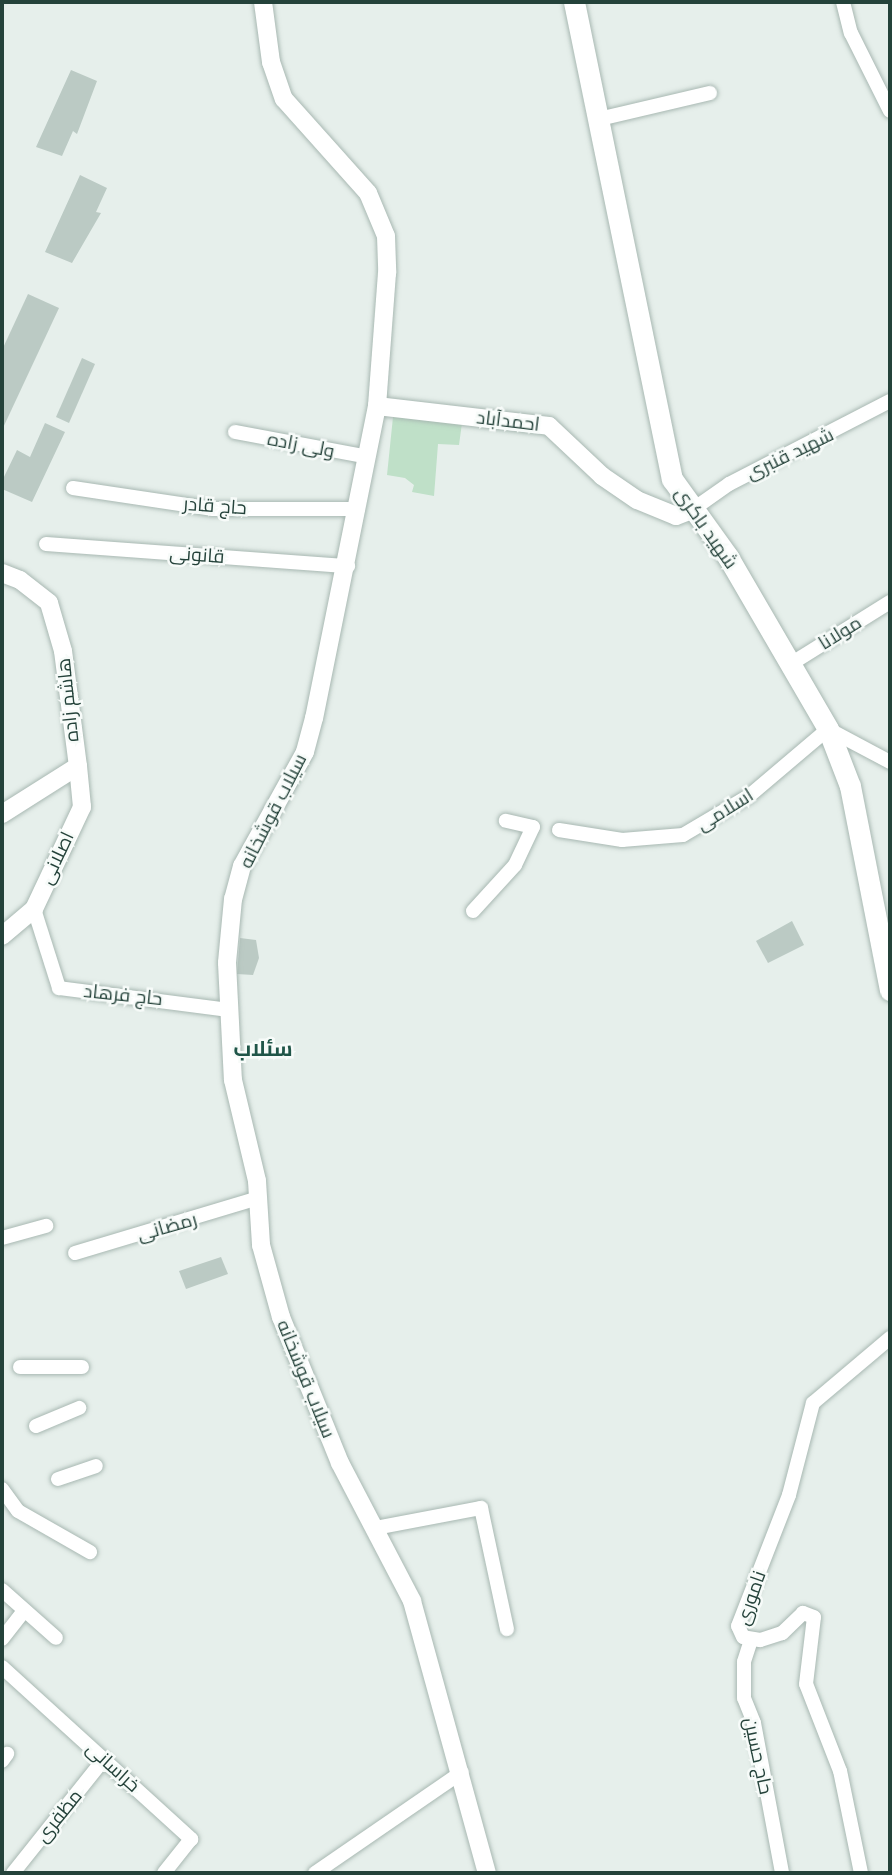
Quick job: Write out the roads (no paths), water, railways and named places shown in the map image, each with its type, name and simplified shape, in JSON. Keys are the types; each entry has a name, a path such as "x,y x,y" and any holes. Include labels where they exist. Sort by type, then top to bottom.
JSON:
{"main road":[{"name":"شهید باکری","path":"574,2 653,368 659,430 672,479 728,557 828,729 850,786 890,990"}],"street":[{"name":"سیلاب قوشخانه","path":"263,2 271,62 284,99 368,193 386,236 377,406 348,566 305,752 256,838 233,899 228,1010 233,1080 258,1198 261,1245 281,1317 340,1463 412,1601 462,1772 487,1873"},
{"path":"845,2 851,33 890,111"},
{"path":"599,119 710,93"},
{"name":"شهید قنبری","path":"692,510 729,484 890,401"},
{"name":"احمدآباد","path":"377,406 549,426 602,477 637,499 676,516 692,510"},
{"name":"ولی زاده","path":"235,432 368,457"},
{"name":"حاج قادر","path":"73,488 214,509 358,509"},
{"name":"قانونی","path":"46,544 348,566"},
{"name":"هاشم زاده","path":"2,573 20,580 49,603 63,651 78,766 2,814"},
{"name":"مولانا","path":"789,665 890,602"},
{"path":"828,729 890,762"},
{"name":"اسلامی","path":"559,830 622,840 683,835 749,796 828,729"},
{"name":"اصلانی","path":"2,936 34,909 82,807 78,766"},
{"path":"473,911 514,865 533,827 506,821"},
{"name":"حاج فرهاد","path":"34,909 59,988 228,1010"},
{"name":"رمضانی","path":"75,1253 258,1198"},
{"path":"2,1238 46,1226"},
{"name":"ناموری","path":"861,1873 839,1770 806,1684 814,1617 803,1613 782,1633 751,1640 738,1632 738,1626 789,1495 813,1403 890,1338"},
{"path":"20,1367 82,1367"},
{"path":"36,1426 79,1408"},
{"path":"58,1479 96,1466"},
{"path":"2,1489 18,1511 90,1552"},
{"path":"375,1528 481,1508 507,1629"},
{"path":"2,1590 56,1638"},
{"path":"2,1639 24,1611"},
{"name":"حاج حسین","path":"751,1640 744,1662 744,1698 754,1723 782,1873"},
{"name":"خراسانی","path":"2,1667 191,1839 164,1873"},
{"name":"مظفری","path":"13,1873 104,1759"},
{"path":"315,1873 462,1772"}],"district":[{"name":"سئلاب","path":"263,1049"}]}
